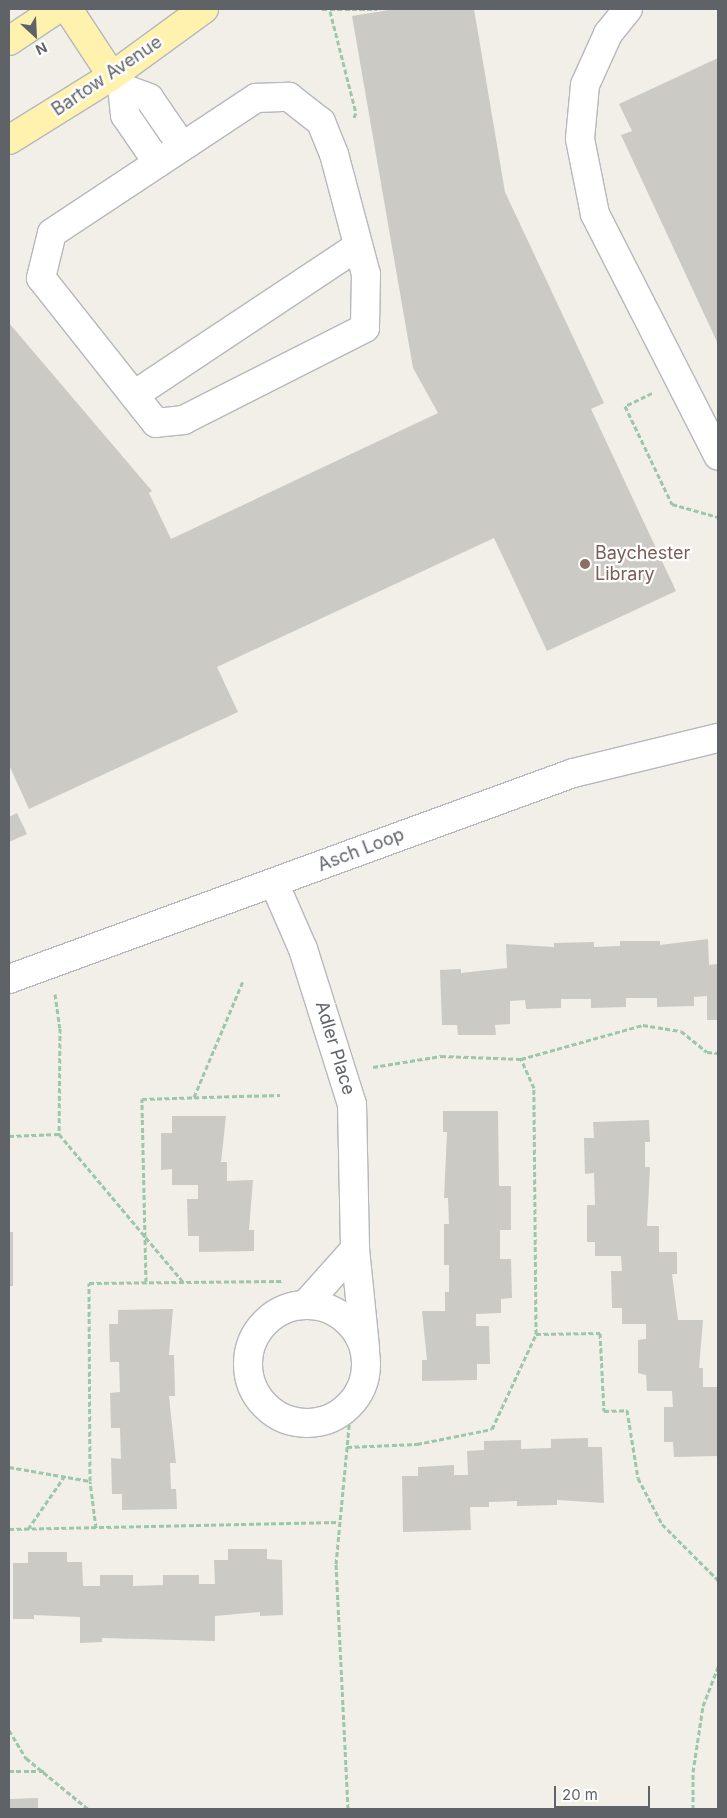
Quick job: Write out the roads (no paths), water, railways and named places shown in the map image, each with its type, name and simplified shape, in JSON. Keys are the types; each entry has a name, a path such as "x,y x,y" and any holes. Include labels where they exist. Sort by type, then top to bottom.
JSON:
{"main road":[{"path":"9,40 57,9"},
{"path":"68,9 117,82"},
{"name":"Bartow Avenue","path":"9,140 117,82 204,9"}],"street":[{"path":"628,9 608,34 585,86 580,139 595,214 678,382 718,456"},
{"path":"117,82 149,98 182,146"},
{"path":"117,82 125,114 158,163"},
{"path":"289,97 322,122 334,154 366,274 365,328 184,420 156,423 41,278 52,233 182,146 256,98 289,97"},
{"path":"134,395 358,246"},
{"name":"Asch Loop","path":"9,979 275,884 573,773 718,738"},
{"name":"Adler Place","path":"275,884 303,949 345,1072 352,1104 355,1249 365,1348 364,1381 351,1405 335,1417 295,1422 270,1409 252,1387 248,1369 257,1332 278,1314 304,1305"},
{"path":"355,1249 304,1305 341,1316 365,1348"}],"place":[{"name":"Baychester Library","path":"585,564"}]}
